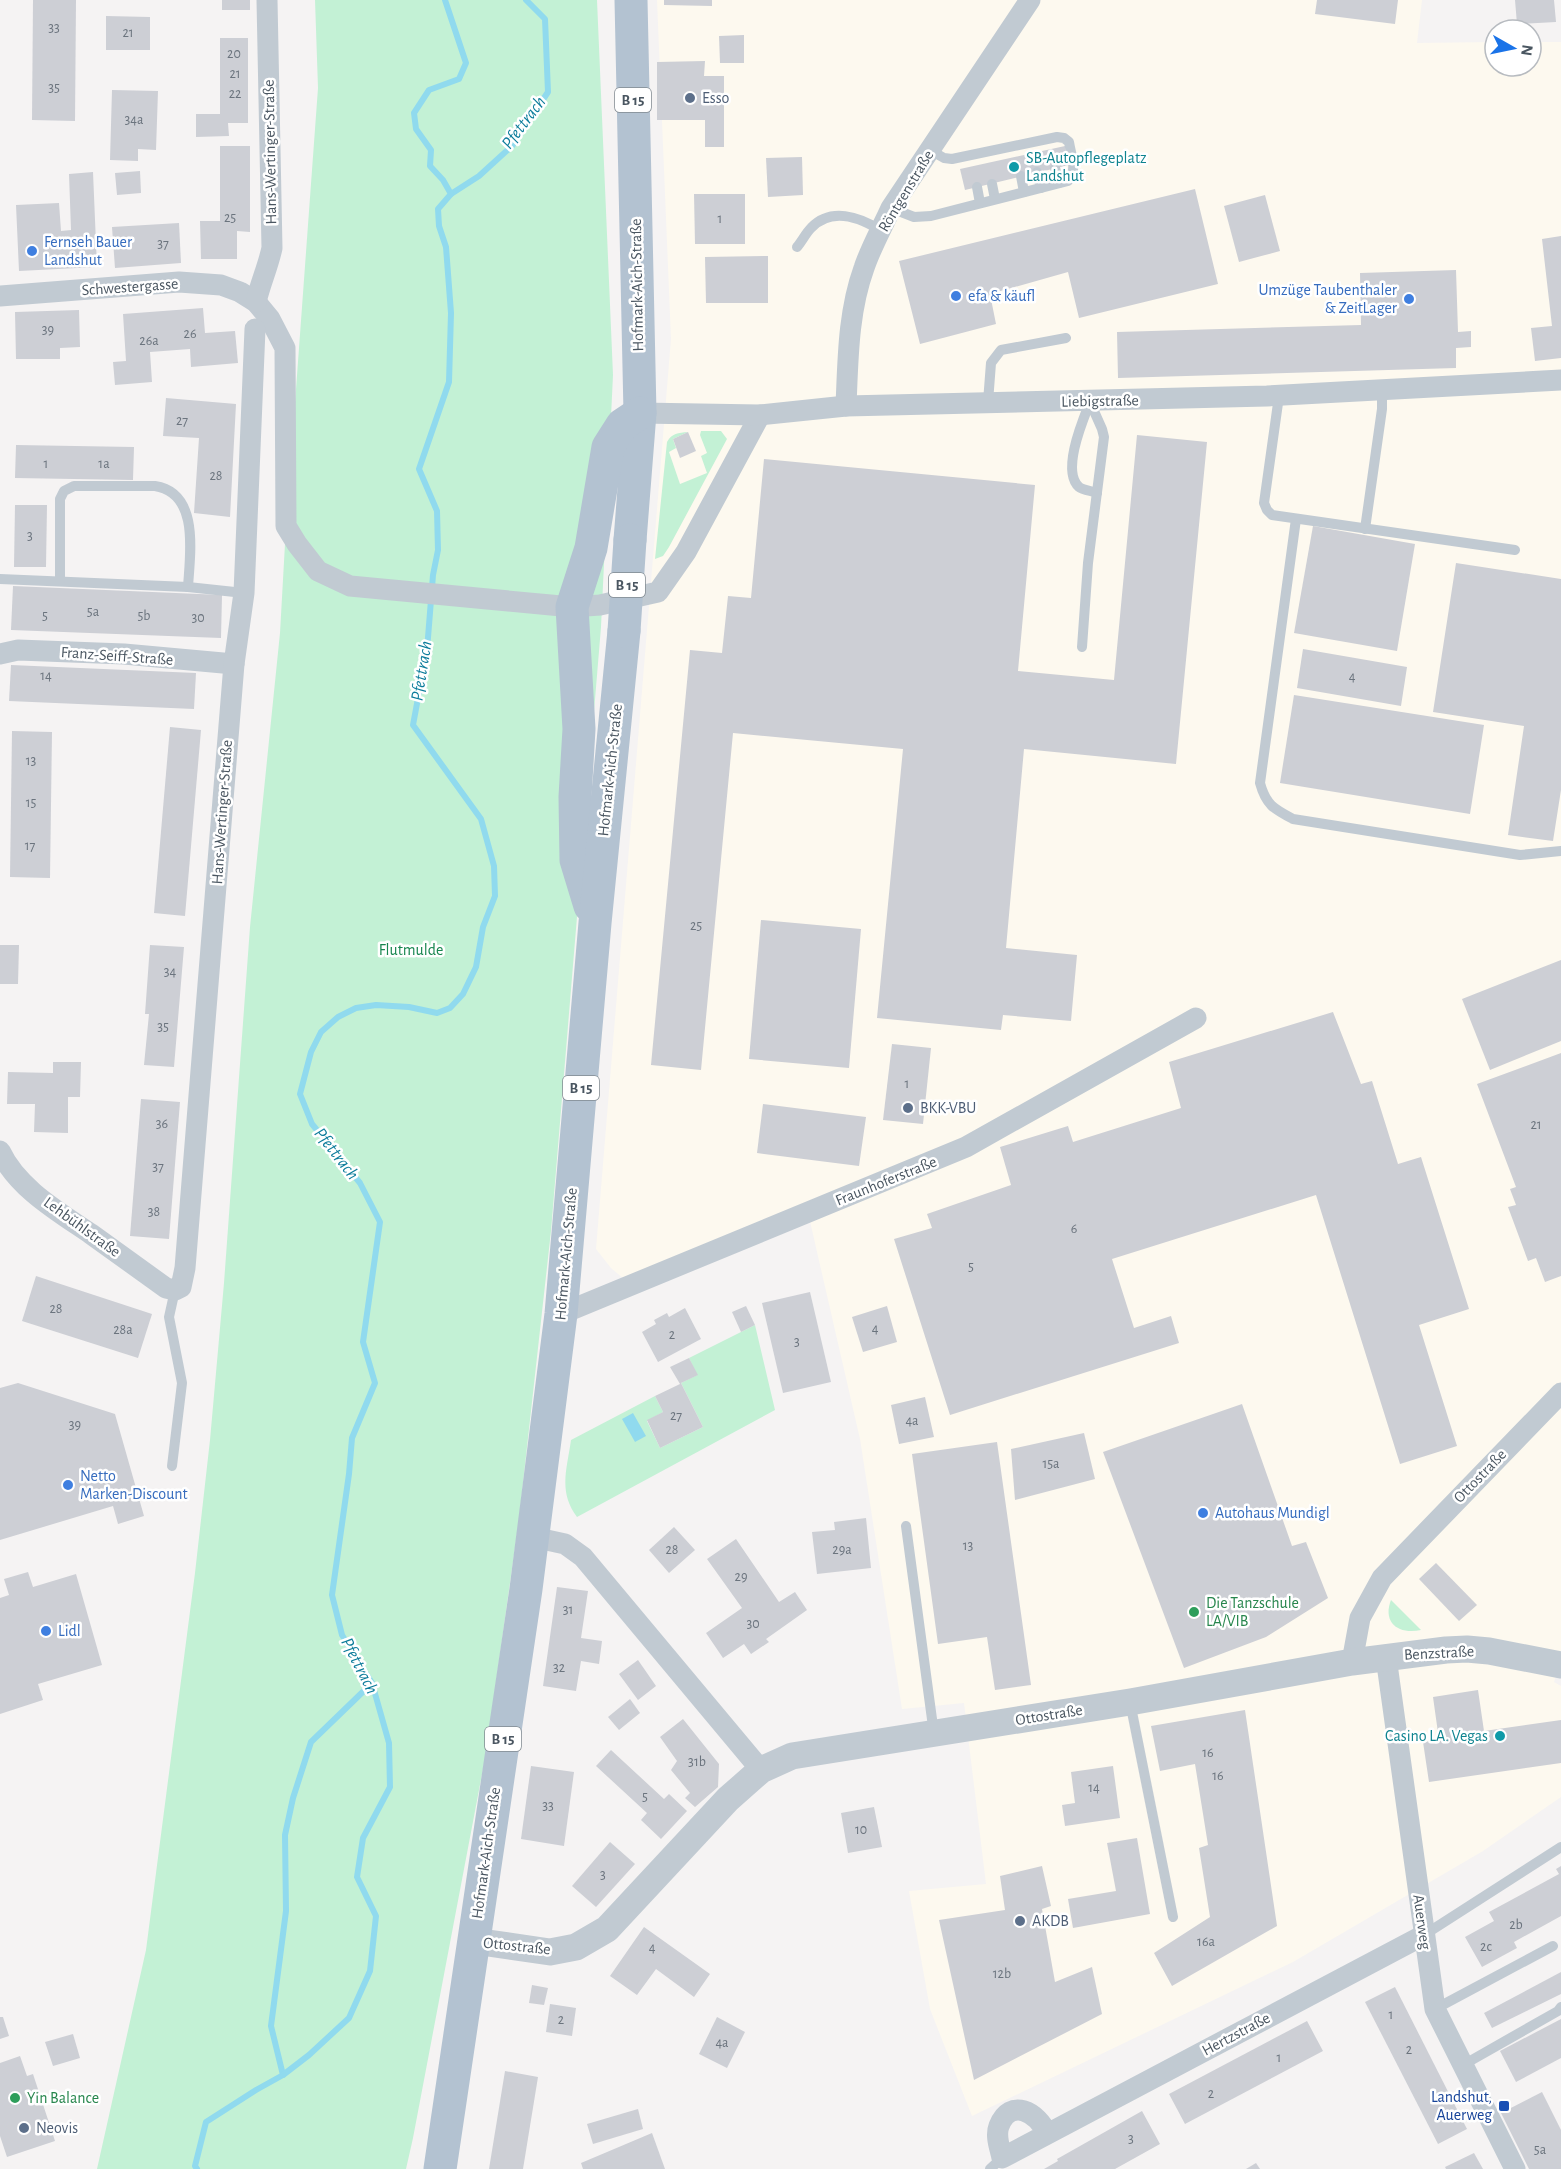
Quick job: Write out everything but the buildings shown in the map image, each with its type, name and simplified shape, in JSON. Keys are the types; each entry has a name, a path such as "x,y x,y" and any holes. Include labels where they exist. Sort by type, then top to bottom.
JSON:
{"main road":[{"name":"Hofmark-Aich-Straße","path":"440,2169 533,1537 561,1314 595,922 624,631 640,413 631,0"},
{"path":"595,922 576,860 575,797 579,729 572,607 591,548 608,447 622,425 640,413"}],"street":[{"name":"Hans-Wertinger-Straße","path":"255,302 272,249 267,0"},
{"name":"Röntgenstraße","path":"846,406 852,313 864,269 880,230 891,208 1030,0"},
{"name":"Schwestergasse","path":"0,296 179,282 221,285 240,292 255,302"},
{"path":"255,302 270,318 285,348 286,526 318,571 350,586 572,607 600,605 657,592 686,552 760,416"},
{"name":"Hans-Wertinger-Straße","path":"175,1290 181,1287 185,1268 234,664 244,593 255,329"},
{"name":"Liebigstraße","path":"640,413 760,416 846,406 1279,396 1561,380"},
{"name":"Franz-Seiff-Straße","path":"0,654 18,650 124,654 234,664"},
{"name":"Fraunhoferstraße","path":"561,1314 966,1148 1196,1018"},
{"name":"Lehbühlstraße","path":"0,1151 4,1161 42,1200 166,1288 175,1290"},
{"name":"Ottostraße","path":"474,1941 550,1952 576,1947 607,1929 728,1799 761,1770 792,1756 1130,1702 1352,1662 1360,1618 1382,1578 1561,1393"},
{"path":"533,1537 565,1544 583,1557 761,1770"},
{"name":"Benzstraße","path":"1352,1662 1467,1649 1561,1665"},
{"name":"Auerweg","path":"1386,1657 1435,2009 1515,2169"},
{"name":"Hertzstraße","path":"996,2164 1047,2134 1424,1935"},
{"name":"Hertzstraße","path":"996,2164 998,2126 1007,2114 1019,2109 1034,2115 1043,2123 1047,2134"}],"lane":[{"path":"891,208 914,217 931,216 1068,181 1074,170 1069,142 1064,138 1050,144 972,161 944,158 930,150"},
{"path":"1055,168 1059,183"},
{"path":"1037,172 1041,188"},
{"path":"1021,176 1024,192"},
{"path":"992,183 995,199"},
{"path":"977,187 980,203"},
{"path":"797,247 812,227 829,217 846,215 880,230"},
{"path":"988,402 991,363 1001,350 1066,338"},
{"path":"1365,529 1382,409 1382,390"},
{"path":"1279,396 1264,503 1266,510 1272,515 1515,550"},
{"path":"1082,647 1088,563 1104,438 1090,402"},
{"path":"1090,402 1072,451 1074,479 1080,487 1097,493"},
{"path":"60,581 60,499 64,491 74,486 155,486 165,487 175,493 184,508 191,543 188,587"},
{"path":"1296,519 1260,783 1264,798 1275,809 1293,819 1520,855 1561,851"},
{"path":"0,579 188,587 244,593"},
{"path":"172,1466 182,1383 169,1317 175,1290"},
{"path":"906,1526 934,1734"},
{"path":"1130,1702 1173,1917"},
{"path":"1424,1935 1561,1847"},
{"path":"1435,2009 1553,1947"},
{"path":"1463,2065 1561,2007"}],"shaded area":[{"path":"657,0 1422,0 1417,43 1483,42 1483,78 1543,78 1543,42 1561,42 1561,1662 1554,1682 1561,1686 1561,1797 1483,1851 1293,1962 972,2116 930,2009 909,1891 986,1884 964,1703 902,1709 860,1439 806,1204 624,1279 611,1268 596,1249 671,339"}],"green space":[{"name":"Flutmulde","path":"315,0 597,0 613,375 601,627 551,1231 519,1519 486,1753 406,2169 97,2169 146,1950 210,1440 250,927 280,633 318,88"},
{"path":"701,431 721,431 727,439 669,547 663,556 655,559 667,442 673,435 688,432 673,439 676,448 669,452 680,484 707,473 701,456 707,453 700,435"},
{"path":"755,1325 775,1410 577,1517 567,1498 565,1480 571,1440 655,1396 663,1412 647,1421 660,1448 703,1427 681,1383 697,1375 689,1358"},
{"path":"1391,1600 1421,1630 1406,1631 1394,1626 1389,1615"}],"water":[{"path":"633,1413 646,1436 635,1442 622,1419"}],"waterway":[{"name":"Pfettrach","path":"197,2169 195,2166 206,2122 283,2075 309,2055 349,2018 370,1971 376,1916 357,1877 363,1838 390,1787 389,1743 372,1683 342,1635 332,1595 352,1438 375,1383 363,1342 380,1222 360,1183 312,1124 300,1094 311,1052 321,1032 338,1017 356,1008 376,1005 409,1007 437,1013 450,1008 463,994 476,967 483,927 495,896 494,866 481,819 413,725 427,650 433,575 438,550 437,511 419,469 449,382 451,313 446,247 439,226 438,209 451,194 443,180 430,166 431,150 416,129 414,113 429,90 459,79 466,63 445,0"},
{"name":"Pfettrach","path":"451,194 479,176 512,146 548,92 545,19 526,0"},
{"path":"283,2075 271,2026 286,1911 285,1835 293,1798 311,1742 372,1683"}],"place":[{"name":"Esso","path":"690,98"},
{"name":"SB-Autopflegeplatz Landshut","path":"1014,167"},
{"name":"Fernseh Bauer Landshut","path":"32,251"},
{"name":"efa & käufl","path":"956,296"},
{"name":"Umzüge Taubenthaler & ZeitLager","path":"1409,299"},
{"name":"BKK-VBU","path":"908,1108"},
{"name":"Netto Marken-Discount","path":"68,1485"},
{"name":"Autohaus Mundigl","path":"1203,1513"},
{"name":"Die Tanzschule LA/VIB","path":"1194,1612"},
{"name":"Lidl","path":"46,1631"},
{"name":"Casino LA. Vegas","path":"1500,1736"},
{"name":"AKDB","path":"1020,1921"},
{"name":"Yin Balance","path":"15,2098"},
{"name":"Landshut, Auerweg","path":"1504,2106"},
{"name":"Neovis","path":"24,2128"}]}
